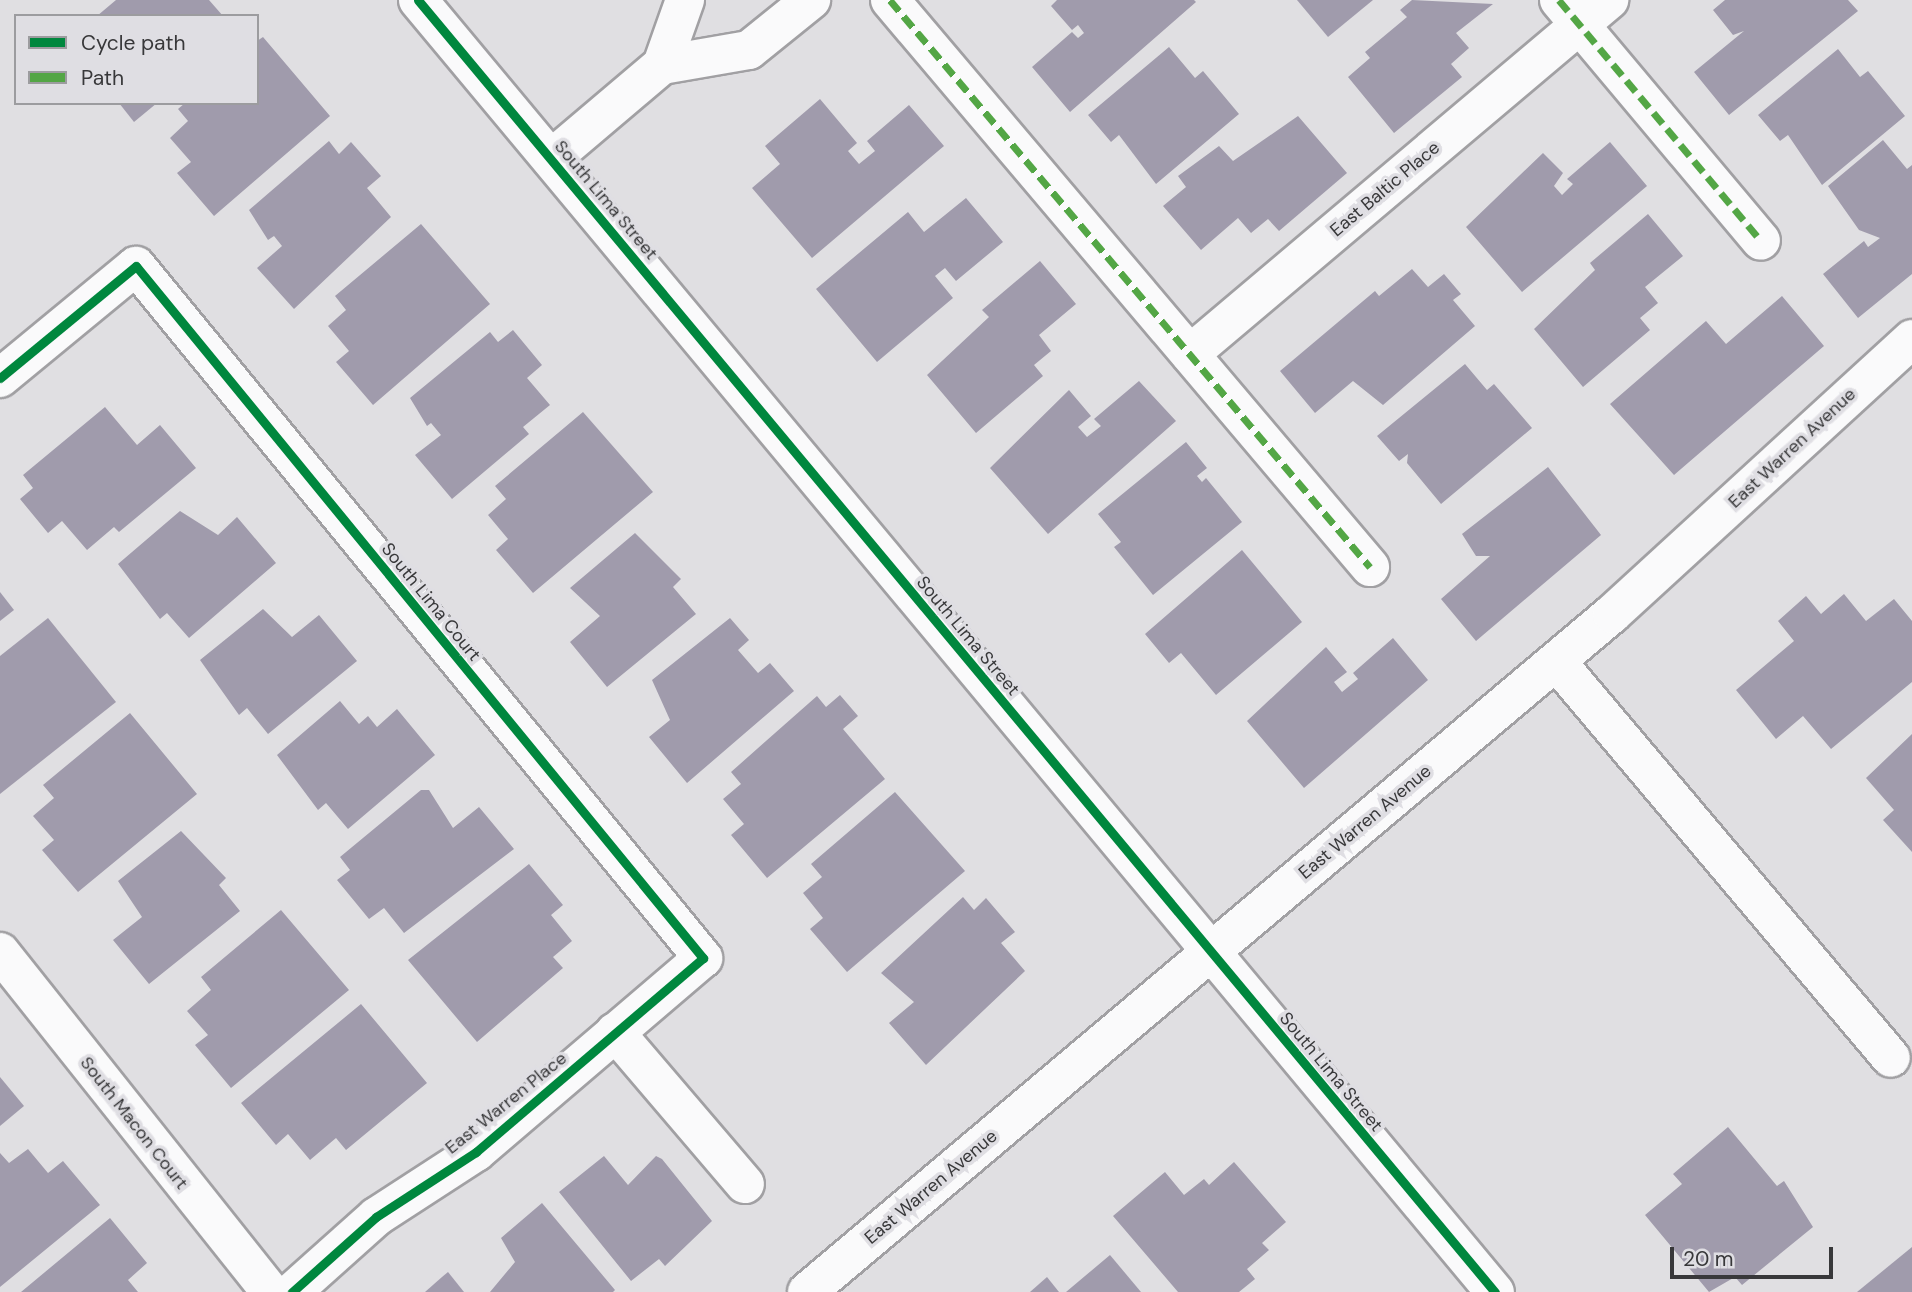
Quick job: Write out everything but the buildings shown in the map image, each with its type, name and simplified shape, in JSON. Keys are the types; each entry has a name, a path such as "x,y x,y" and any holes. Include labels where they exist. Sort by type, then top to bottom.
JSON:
{"street":[{"name":"South Lima Street","path":"418,0 1495,1292"},
{"path":"551,159 662,65 685,0"},
{"path":"662,65 749,50 811,0"},
{"path":"890,0 1370,567"},
{"name":"East Baltic Place","path":"1190,354 1569,12 1609,0"},
{"path":"1569,12 1761,241"},
{"name":"South Lima Court","path":"0,378 136,267 703,958"},
{"name":"East Warren Avenue","path":"807,1292 1556,661 1912,339"},
{"path":"1556,661 1891,1058"},
{"name":"South Macon Court","path":"0,952 270,1292"},
{"name":"East Warren Place","path":"292,1292 376,1217 476,1152 703,958"},
{"path":"615,1032 745,1184"}],"marked path":[{"path":"890,0 1370,567"},
{"path":"1559,0 1761,241"}],"cycle path":[{"path":"418,0 1495,1292"},
{"path":"0,378 136,266 703,958 476,1152 376,1217 292,1292"}]}
